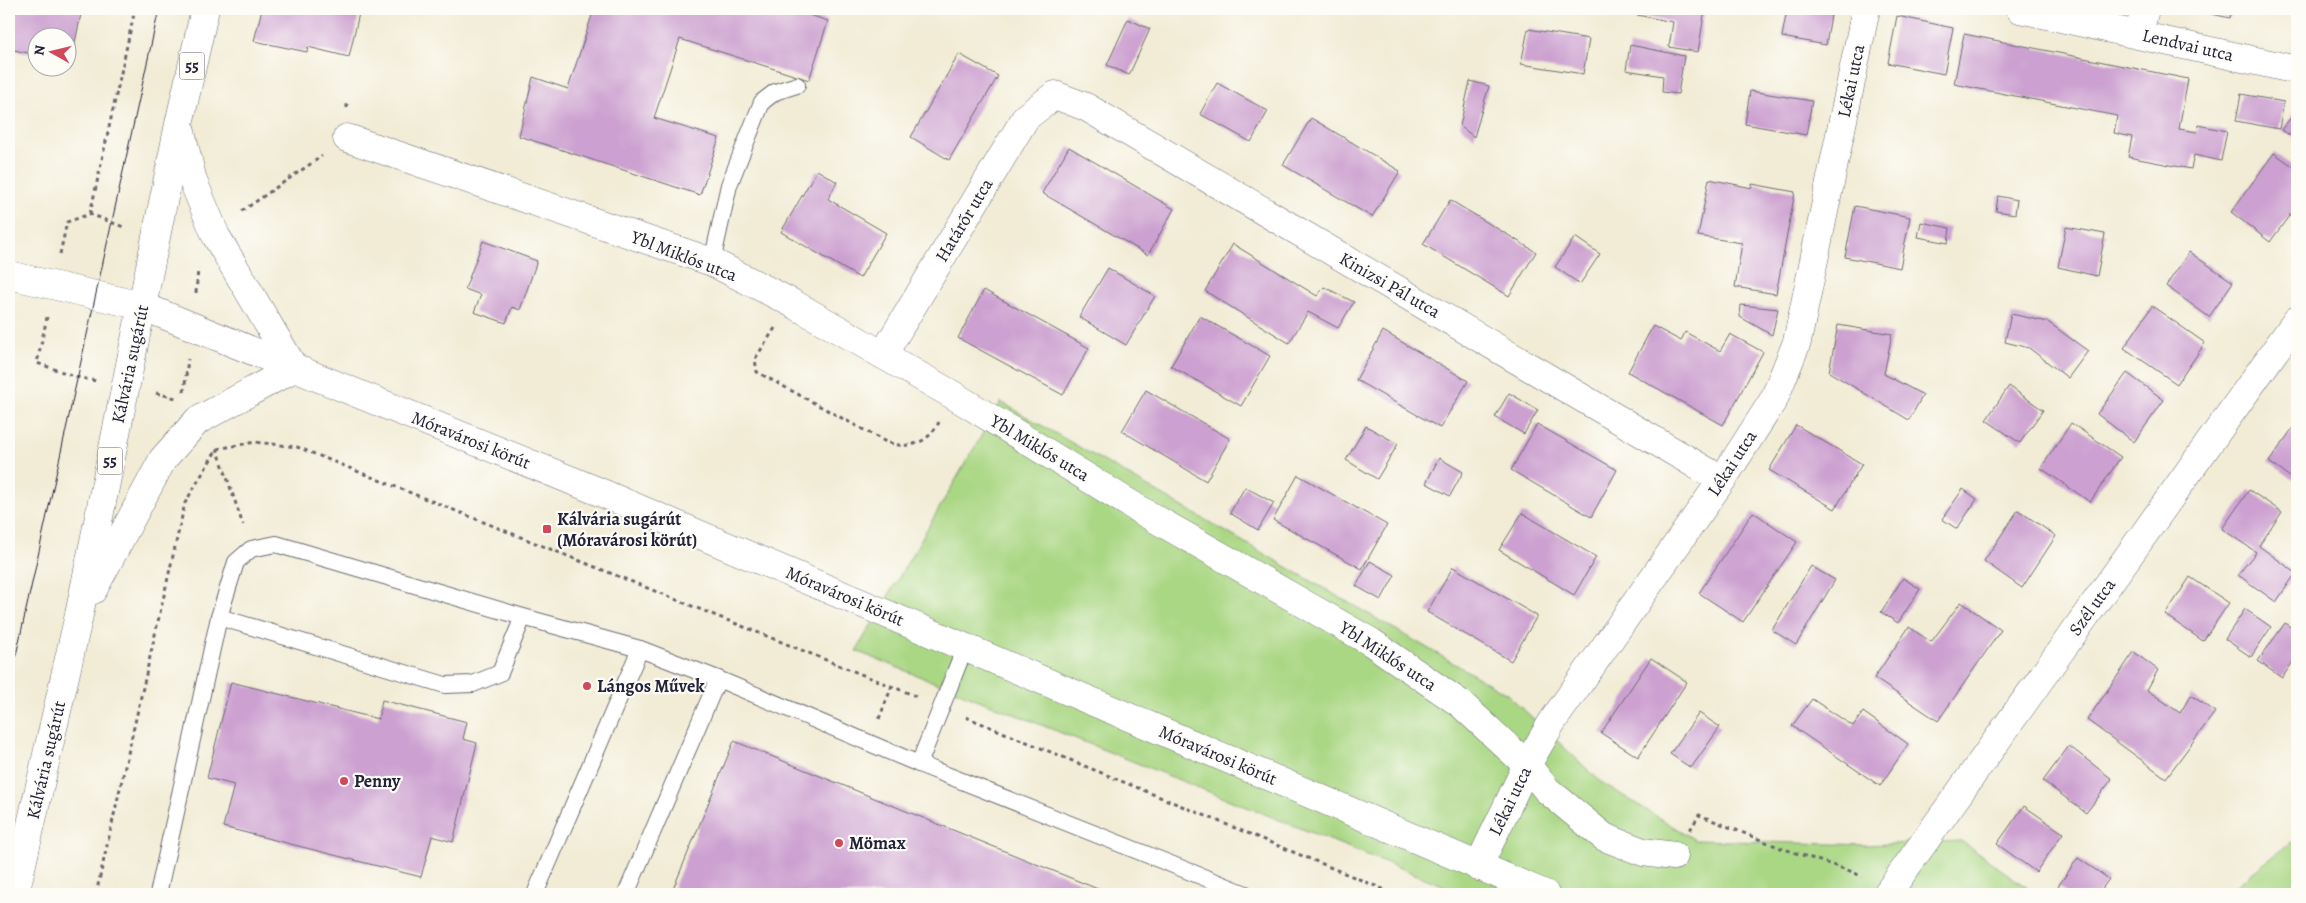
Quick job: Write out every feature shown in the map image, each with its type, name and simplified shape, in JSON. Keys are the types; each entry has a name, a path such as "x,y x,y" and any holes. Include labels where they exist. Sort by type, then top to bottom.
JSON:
{"street":[{"name":"Kálvária sugárút","path":"23,887 179,124 205,9"},
{"name":"Lékai utca","path":"1478,867 1527,765 1552,722 1722,480 1774,399 1798,342 1866,9"},
{"name":"Lendvai utca","path":"2020,9 2142,21 2297,70"},
{"name":"Kinizsi Pál utca","path":"1055,95 1086,107 1722,480"},
{"name":"Határőr utca","path":"883,355 1026,117 1055,95"},
{"path":"79,615 163,459 198,421 294,368 216,236 193,181 179,124"},
{"name":"Ybl Miklós utca","path":"347,138 712,262 792,304 953,395 1140,510 1371,642 1461,704 1527,765 1547,790 1604,837 1643,852 1674,856"},
{"name":"Móravárosi körút","path":"9,275 142,306 595,490 1545,894"},
{"name":"Szél utca","path":"1887,893 2297,320"}],"lane":[{"path":"712,262 729,185 762,102 775,92 797,85"},
{"path":"158,894 219,617 236,562 251,549 276,544 523,617 640,648 919,764 1246,894"},
{"path":"219,617 445,685 473,684 500,673 523,617"},
{"path":"919,764 964,647"},
{"path":"535,894 640,648"},
{"path":"626,894 718,679"}],"path":[{"path":"90,214 135,9"},
{"path":"242,211 347,138 348,100"},
{"path":"792,304 755,359 757,372 886,442 900,447 919,443 933,434 953,395"},
{"path":"96,894 185,503 217,449 255,442 297,447 892,686 1395,894"},
{"path":"217,449 251,549"},
{"path":"869,743 892,686"},
{"path":"1674,856 1699,816 1781,848 1853,872 1887,893"}],"green space":[{"path":"1001,402 1507,694 1601,782 1695,840 1866,845 1961,841 2036,894 1465,894 856,651"},
{"path":"2297,838 2297,894 2225,894"}],"building":[{"path":"9,9 82,9 78,28 28,28 28,53 9,49"},
{"path":"262,9 360,9 349,57 308,47 307,52 254,41"},
{"path":"594,9 791,9 828,21 809,80 680,39 654,118 719,138 700,195 519,136 533,77 568,89"},
{"path":"1638,9 1705,9 1698,52 1669,47 1673,22 1637,15"},
{"path":"1787,9 1832,9 1826,45 1782,37"},
{"path":"2189,9 2232,9 2230,18"},
{"path":"1897,16 1953,28 1944,74 1888,63"},
{"path":"1128,19 1150,29 1129,75 1107,65"},
{"path":"1528,29 1589,39 1583,74 1521,64"},
{"path":"1964,34 2188,79 2179,129 2197,132 2198,125 2227,131 2221,161 2194,155 2191,169 2128,157 2132,137 2114,133 2117,116 1954,84"},
{"path":"1630,45 1684,56 1678,94 1662,92 1663,76 1626,70"},
{"path":"959,54 998,76 949,160 911,137"},
{"path":"1470,81 1489,86 1474,137 1460,126"},
{"path":"1217,83 1268,111 1251,142 1200,114"},
{"path":"1750,91 1812,101 1806,135 1745,124"},
{"path":"2241,94 2284,102 2279,129 2236,121"},
{"path":"2297,110 2297,139 2281,130"},
{"path":"1311,118 1400,171 1372,217 1283,165"},
{"path":"1069,147 1174,209 1148,255 1042,193"},
{"path":"2274,153 2297,169 2297,205 2270,242 2231,212"},
{"path":"817,170 837,182 828,199 886,233 860,278 781,232"},
{"path":"1709,179 1752,188 1752,184 1795,192 1776,294 1735,287 1742,243 1698,236"},
{"path":"1998,196 2017,200 2015,214 1996,211"},
{"path":"1450,200 1536,252 1509,296 1423,244"},
{"path":"1855,206 1910,217 1900,268 1845,257"},
{"path":"1921,222 1950,228 1948,243 1918,237"},
{"path":"2066,227 2105,234 2097,276 2058,267"},
{"path":"1575,237 1600,254 1580,284 1555,267"},
{"path":"483,241 537,261 520,310 512,307 506,323 474,312 481,295 465,289"},
{"path":"1233,244 1317,296 1324,287 1354,302 1338,328 1308,312 1289,343 1205,291"},
{"path":"2189,252 2233,282 2209,317 2166,286"},
{"path":"1108,268 1155,296 1126,345 1079,317"},
{"path":"984,290 1089,348 1063,395 958,338"},
{"path":"1741,305 1778,309 1772,335 1740,317"},
{"path":"2152,306 2205,343 2177,384 2124,348"},
{"path":"2011,314 2048,322 2088,351 2068,378 2029,348 2005,342"},
{"path":"1200,316 1270,356 1241,406 1171,366"},
{"path":"1838,325 1892,334 1884,374 1923,395 1909,420 1829,372"},
{"path":"1653,326 1681,341 1685,332 1720,351 1730,334 1763,352 1723,425 1628,372"},
{"path":"1383,331 1468,381 1440,428 1356,380"},
{"path":"2127,373 2164,400 2134,442 2097,414"},
{"path":"2009,386 2043,410 2020,443 1986,420"},
{"path":"1146,390 1230,439 1206,481 1122,431"},
{"path":"1509,393 1538,410 1524,434 1495,417"},
{"path":"2297,422 2297,482 2269,462"},
{"path":"2071,423 2121,457 2090,502 2041,468"},
{"path":"1537,424 1617,470 1591,517 1511,470"},
{"path":"1796,425 1862,464 1835,509 1769,470"},
{"path":"1366,426 1398,444 1377,479 1346,460"},
{"path":"1439,458 1463,472 1450,496 1426,483"},
{"path":"1298,475 1387,525 1362,569 1273,520"},
{"path":"1245,487 1274,503 1258,530 1230,513"},
{"path":"1963,489 1977,499 1957,529 1942,519"},
{"path":"2249,490 2282,512 2259,546 2296,573 2276,602 2238,575 2256,552 2222,529"},
{"path":"2018,510 2056,536 2022,588 1984,561"},
{"path":"1753,512 1797,542 1743,622 1699,593"},
{"path":"1522,513 1596,557 1574,595 1499,550"},
{"path":"1370,561 1395,575 1381,600 1356,586"},
{"path":"1811,566 1835,580 1796,645 1772,630"},
{"path":"1453,567 1537,616 1511,661 1427,612"},
{"path":"2190,577 2229,603 2203,641 2165,615"},
{"path":"1903,578 1920,589 1898,623 1881,612"},
{"path":"1961,602 2001,630 1938,721 1874,678 1909,627 1931,642"},
{"path":"2245,609 2271,627 2251,657 2225,639"},
{"path":"2285,623 2297,632 2297,656 2282,678 2258,661"},
{"path":"2134,652 2158,670 2147,690 2180,713 2191,695 2215,712 2166,778 2087,720"},
{"path":"1651,658 1687,682 1638,757 1601,733"},
{"name":"Penny","path":"231,682 378,719 382,700 467,722 463,739 477,743 453,842 432,836 421,877 223,827 234,785 207,778"},
{"path":"1812,699 1853,726 1863,712 1908,744 1880,786 1792,726"},
{"path":"1699,713 1720,727 1691,768 1670,754"},
{"name":"Mömax","path":"734,741 1110,894 671,894"},
{"path":"2069,746 2112,779 2086,813 2043,781"},
{"path":"2024,806 2063,833 2036,872 1997,844"},
{"path":"2078,858 2109,879 2098,894 2069,894 2058,886"}],"tram line":[{"path":"9,687 159,9"}],"place":[{"name":"Kálvária sugárút (Móravárosi körút)","path":"547,529"},
{"name":"Lángos Művek","path":"587,686"},
{"name":"Penny","path":"344,781"},
{"name":"Mömax","path":"839,843"}]}
